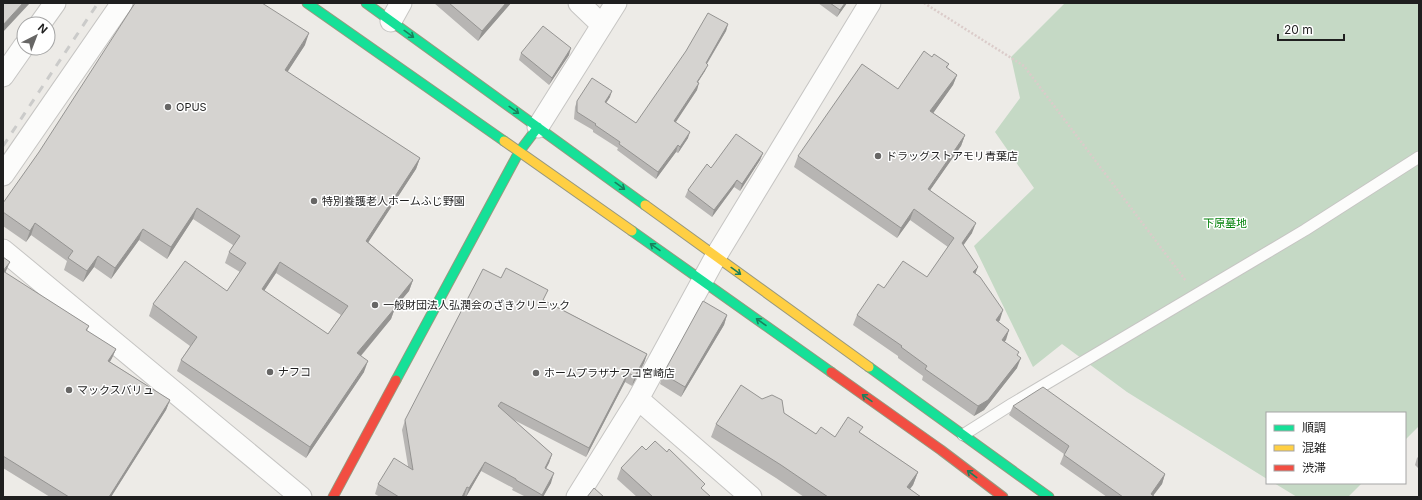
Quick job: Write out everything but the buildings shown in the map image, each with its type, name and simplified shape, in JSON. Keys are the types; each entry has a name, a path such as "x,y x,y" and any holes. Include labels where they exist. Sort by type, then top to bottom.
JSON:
{"street":[{"path":"46,16 55,3"},
{"path":"3,175 122,3"},
{"path":"307,3 703,281 941,450 1003,497"},
{"path":"366,3 1049,497"},
{"path":"391,21 401,3"},
{"path":"579,3 602,25"},
{"path":"333,497 519,152 538,127 616,3"},
{"path":"576,497 638,398 716,256 870,3"},
{"path":"3,76 17,56"},
{"path":"3,250 301,497"},
{"path":"638,398 751,497"}],"lane":[{"path":"963,435 1012,404 1305,230 1419,157"}],"path":[{"path":"924,3 1024,66 1196,294"}],"green space":[{"name":"下原墓地","path":"1065,3 1419,3 1419,426 1406,439 1406,412 1266,412 1266,478 1127,392 1062,344 1033,367 974,246 1034,188 995,132 1020,98 1011,57"},
{"path":"1276,484 1361,484 1348,497 1297,497"}],"railway":[{"path":"3,146 98,3"}],"traffic: fast":[{"path":"307,3 504,141"},
{"path":"366,3 645,205"},
{"path":"396,380 519,152 538,127"},
{"path":"632,231 831,372"},
{"path":"869,367 1049,497"}],"traffic: slow":[{"path":"504,141 632,231"},
{"path":"645,205 869,367"}],"traffic: jam":[{"path":"831,372 941,450 1003,497"},
{"path":"333,497 396,380"}],"place":[{"name":"OPUS","path":"168,107"},
{"name":"ドラッグストアモリ青葉店","path":"878,156"},
{"name":"特別養護老人ホームふじ野園","path":"314,201"},
{"name":"一般財団法人弘潤会のざきクリニック","path":"375,305"},
{"name":"ナフコ","path":"270,372"},
{"name":"ホームプラザナフコ宮崎店","path":"536,373"},
{"name":"マックスバリュ","path":"69,390"}]}
